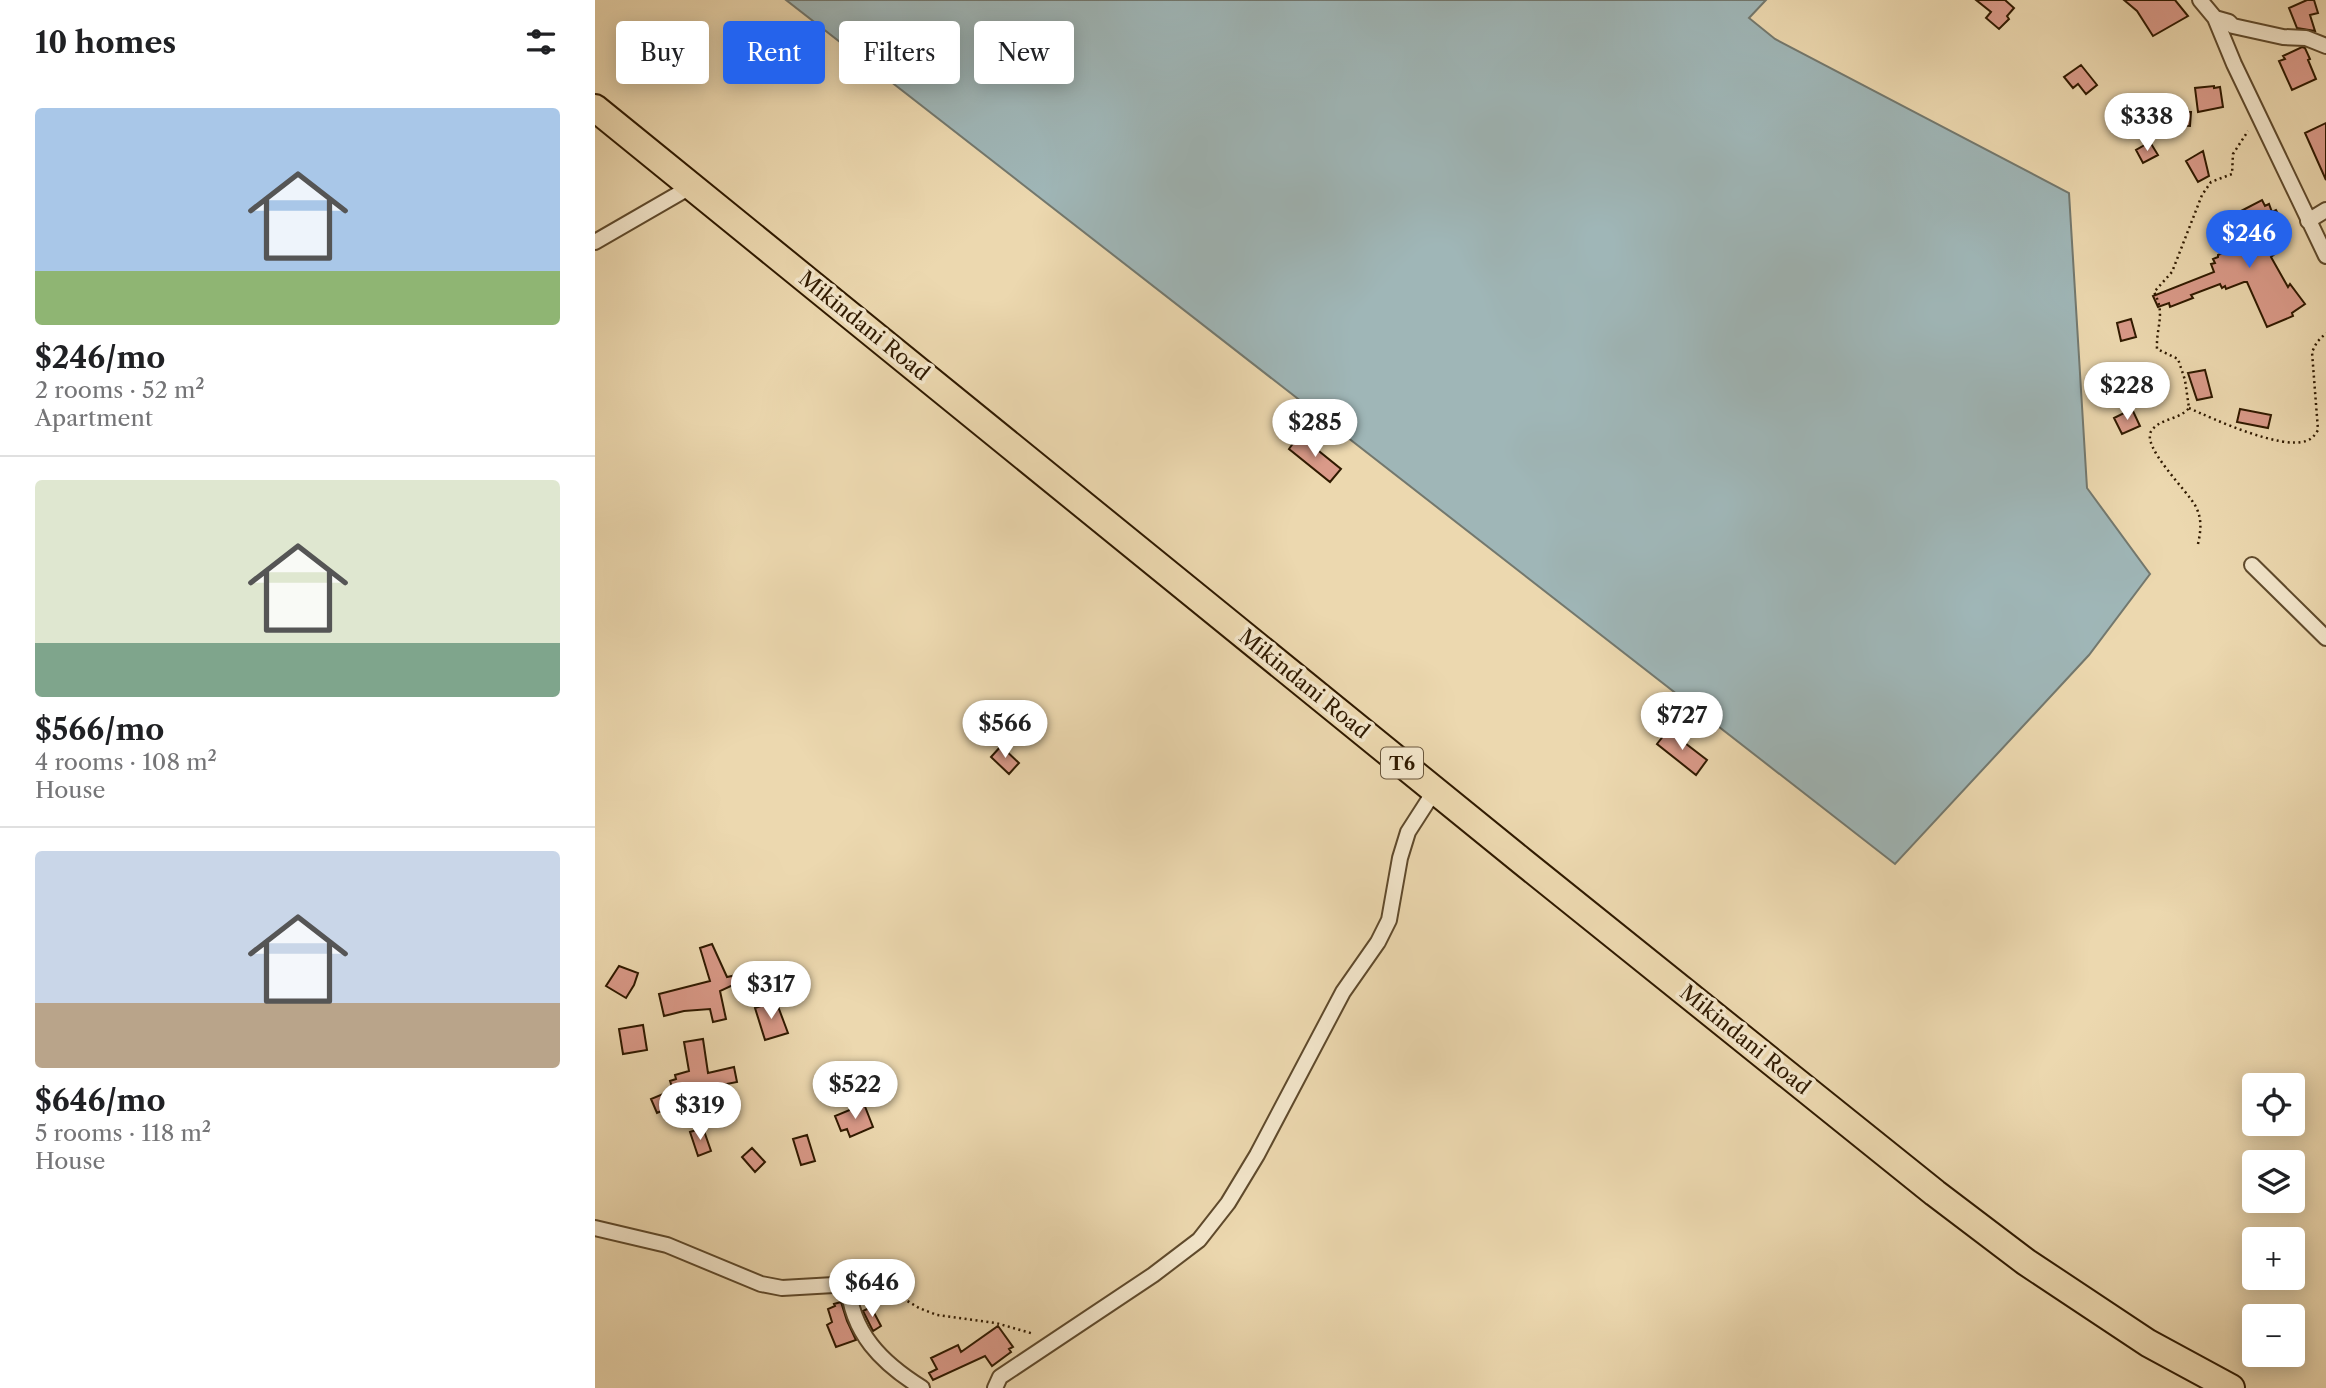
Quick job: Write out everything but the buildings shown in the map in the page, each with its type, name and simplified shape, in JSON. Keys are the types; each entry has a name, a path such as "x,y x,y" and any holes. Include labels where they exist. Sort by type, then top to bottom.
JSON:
{"highway":[{"name":"Mikindani Road","path":"595,108 1935,1193 2026,1262 2148,1343 2231,1388"}],"street":[{"path":"2200,0 2215,18 2326,256"},
{"path":"2215,18 2233,26 2283,37 2307,38 2326,46"},
{"path":"595,242 692,186"},
{"path":"2308,221 2326,210"},
{"path":"2252,565 2326,638"},
{"path":"995,1388 1000,1377 1153,1275 1199,1240 1228,1203 1257,1155 1343,992 1378,942 1389,920 1400,858 1408,832 1434,790"},
{"path":"595,1228 667,1245 761,1284 782,1289 834,1285 843,1281 849,1283 849,1296 864,1338 894,1368 922,1388"}],"path":[{"path":"2198,544 2201,529 2196,506 2150,446 2151,430 2183,415 2189,408 2185,380 2178,359 2157,349 2161,315 2159,301 2154,292 2172,271 2201,195 2210,182 2232,174 2233,154 2259,117"},
{"path":"2189,408 2234,428 2288,442 2307,441 2314,437 2318,430 2312,352 2316,342 2326,333"},
{"path":"849,1283 863,1281 881,1285 919,1308 937,1315 1004,1324 1054,1341"}],"water":[{"path":"786,0 1766,0 1749,18 1775,39 2069,193 2087,488 2150,574 2089,655 1895,864 894,84 960,84 960,21 839,21 839,41 825,30 825,21 813,21"}]}
